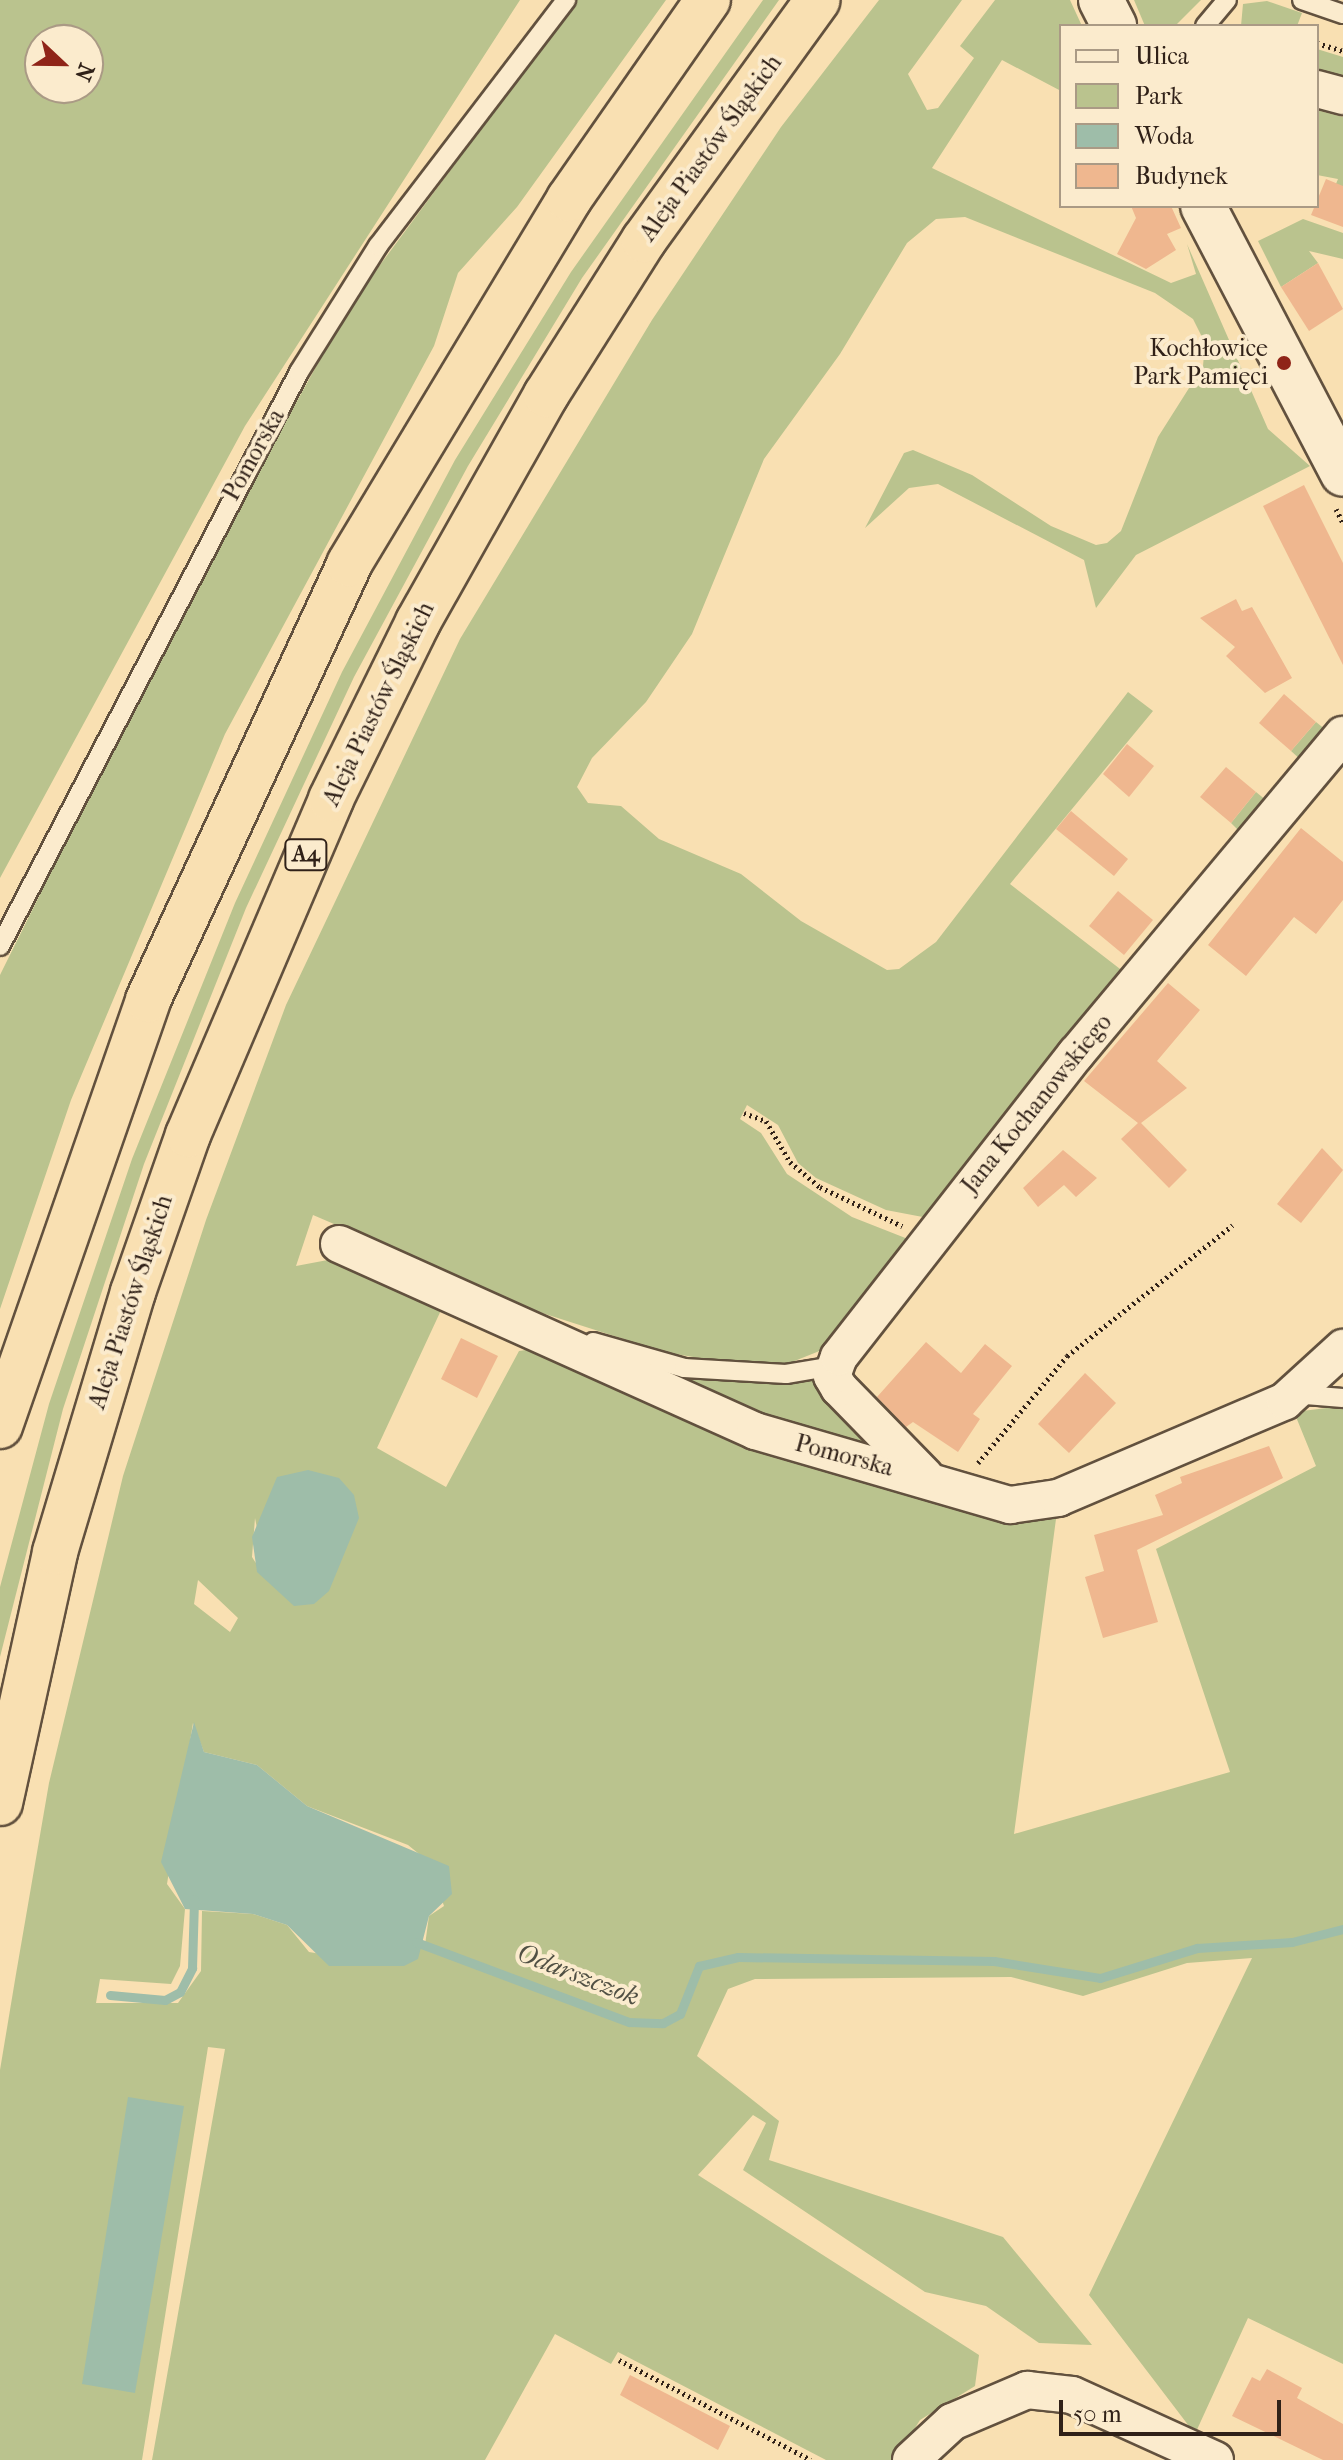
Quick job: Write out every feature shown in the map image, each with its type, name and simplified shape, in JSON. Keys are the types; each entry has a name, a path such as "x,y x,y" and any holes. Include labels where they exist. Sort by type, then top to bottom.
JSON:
{"highway":[{"path":"0,1426 148,1000 349,564 569,199 708,0"},
{"name":"Aleja Piastów Śląskich","path":"0,1803 55,1552 133,1292 188,1135 331,799 418,622 546,395 644,240 818,0"}],"street":[{"path":"1101,0 1113,24"},
{"path":"1319,90 1343,96"},
{"path":"1204,208 1343,474"},
{"name":"Jana Kochanowskiego","path":"834,1366 930,1238 1343,735"},
{"name":"Pomorska","path":"339,1244 515,1320 755,1431 925,1476 959,1494 1010,1505 1058,1498 1293,1394 1343,1348"},
{"path":"834,1366 839,1388 925,1476"},
{"path":"911,2460 952,2422 1027,2390 1072,2395 1215,2460"}],"lane":[{"name":"Pomorska","path":"0,946 299,372 378,246 566,0"},
{"path":"1207,24 1227,0"},
{"path":"1302,0 1343,14"},
{"path":"515,1320 684,1368 786,1374 834,1366"},
{"path":"1293,1394 1343,1398"}],"path":[{"path":"1319,44 1343,51"},
{"path":"744,1113 766,1121 780,1149 820,1187 930,1238"},
{"path":"959,1494 1040,1383 1233,1225"},
{"path":"619,2360 811,2460"}],"green space":[{"path":"0,0 520,0 245,426 0,878"},
{"path":"577,0 666,0 517,207 458,273 434,346 225,734 71,1100 0,1309 0,975 183,606 351,304"},
{"path":"763,0 779,0 582,278 468,466 354,677 246,908 144,1164 63,1409 0,1657 0,1587 49,1404 132,1159 235,903 342,672 455,460 571,272"},
{"path":"879,0 962,0 908,74 927,110 938,108 974,58 960,46 995,0 1070,0 1081,24 1059,24 1059,90 1002,60 932,168 1171,283 1196,274 1187,244 1268,429 1310,466 1136,555 1096,608 1084,560 938,484 909,488 865,528 904,453 913,450 972,475 1051,526 1096,545 1107,543 1121,531 1158,437 1203,366 1205,343 1193,319 1155,293 965,217 936,219 907,243 840,354 764,459 692,634 646,702 592,758 577,787 588,803 621,806 659,839 741,874 801,921 887,970 899,969 936,942 1128,692 1153,711 1010,884 1124,972 928,1218 886,1210 816,1178 798,1163 778,1125 747,1105 740,1119 761,1133 787,1174 852,1217 913,1241 832,1346 787,1364 740,1365 664,1352 539,1312 313,1215 296,1266 333,1259 443,1306 377,1448 446,1487 519,1351 533,1349 1029,1518 1056,1519 1014,1834 1230,1772 1156,1549 1316,1466 1294,1412 1343,1406 1343,2364 1248,2318 1195,2434 1089,2295 1252,1958 1187,1963 1083,1996 1011,1977 755,1979 728,1989 697,2056 779,2121 769,2160 1003,2237 1092,2345 1039,2343 986,2306 925,2292 743,2170 766,2123 753,2115 698,2175 979,2355 975,2386 920,2420 895,2460 826,2460 618,2352 611,2364 555,2334 485,2460 152,2460 225,2049 208,2047 142,2460 0,2460 0,2070 49,1783 123,1476 206,1220 286,1005 460,639 652,320 781,127","holes":["255,1518 267,1580 252,1557","198,1580 238,1618 230,1632 194,1604","193,1723 204,1752 257,1765 307,1806 408,1845 429,1862 444,1906 429,1916 425,1945 394,1966 309,1952 287,1925 253,1914 202,1911 201,1971 178,2003 96,2003 100,1979 171,1984 180,1966 185,1909 167,1884"]},
{"path":"1134,0 1201,0 1177,24 1144,24"},
{"path":"1267,1 1302,13 1298,24 1241,24 1243,4"},
{"path":"1319,50 1343,57 1343,77 1319,72"},
{"path":"1319,111 1343,117 1343,195 1333,191 1338,179 1319,175"},
{"path":"1303,219 1343,233 1343,259 1309,251 1318,263 1281,287 1258,241"},
{"path":"1316,722 1326,730 1301,760 1291,751"},
{"path":"1256,792 1267,801 1241,833 1231,823"},
{"path":"651,1368 815,1377 897,1458 779,1434"}],"water":[{"path":"308,1470 339,1478 354,1495 359,1518 329,1591 314,1604 294,1606 257,1572 252,1537 277,1477"},
{"path":"194,1722 204,1752 257,1765 307,1806 449,1866 452,1894 429,1916 418,1959 404,1966 329,1966 287,1925 253,1914 185,1909 161,1862"},
{"path":"128,2097 184,2106 135,2393 82,2384"}],"building":[{"path":"1326,179 1343,186 1343,227 1311,215 1314,208 1319,208 1319,196"},
{"path":"1132,208 1172,208 1181,228 1167,234 1176,250 1146,269 1117,254 1136,218"},
{"path":"1318,263 1343,309 1309,331 1281,287"},
{"path":"1304,485 1343,563 1343,665 1263,506"},
{"path":"1236,599 1242,611 1252,607 1292,678 1265,693 1226,656 1235,647 1200,618"},
{"path":"1284,694 1316,722 1291,751 1259,723"},
{"path":"1127,744 1154,766 1129,797 1103,774"},
{"path":"1226,767 1256,792 1231,823 1200,797"},
{"path":"1071,811 1128,859 1114,876 1056,829"},
{"path":"1301,828 1343,862 1343,900 1316,934 1294,917 1246,976 1208,945"},
{"path":"1118,891 1153,920 1124,955 1089,926"},
{"path":"1168,983 1200,1010 1157,1061 1187,1088 1141,1123 1187,1170 1169,1188 1121,1139 1138,1123 1084,1081"},
{"path":"1322,1148 1343,1170 1301,1223 1277,1204"},
{"path":"1063,1150 1097,1178 1076,1197 1064,1185 1038,1207 1023,1188"},
{"path":"461,1338 498,1356 477,1398 441,1379"},
{"path":"926,1342 961,1373 985,1344 1012,1366 973,1414 980,1419 958,1452 913,1422 906,1427 877,1397"},
{"path":"1085,1373 1116,1403 1069,1453 1038,1424"},
{"path":"1269,1446 1283,1478 1137,1550 1158,1622 1103,1638 1085,1577 1104,1571 1094,1535 1163,1515 1155,1495 1182,1483 1180,1477"},
{"path":"1267,2369 1302,2388 1297,2398 1343,2424 1343,2460 1323,2460 1232,2416 1252,2377 1260,2381"},
{"path":"630,2375 730,2426 718,2450 620,2395"}],"waterway":[{"name":"Odarszczok","path":"110,1995 165,2000 180,1992 192,1968 194,1899"},
{"name":"Odarszczok","path":"416,1942 629,2022 663,2023 680,2014 699,1966 738,1957 994,1961 1100,1978 1197,1948 1292,1942 1343,1929"}],"place":[{"name":"Kochłowice Park Pamięci","path":"1284,363"}]}
